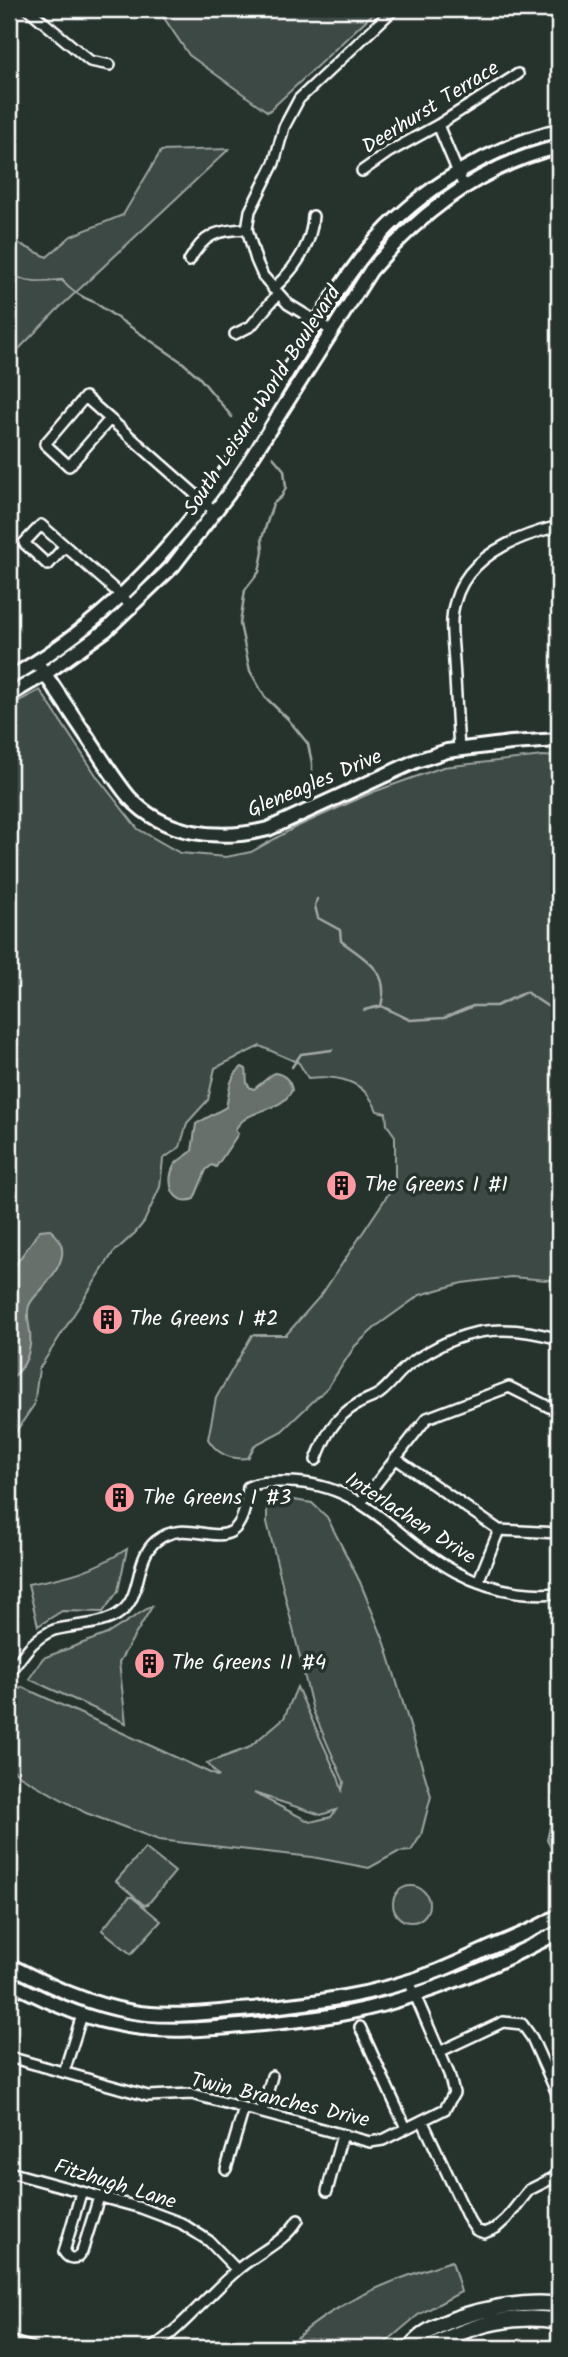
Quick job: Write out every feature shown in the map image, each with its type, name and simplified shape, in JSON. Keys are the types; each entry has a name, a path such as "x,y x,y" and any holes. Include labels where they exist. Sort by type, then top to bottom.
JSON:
{"main road":[{"path":"410,2348 414,2342 440,2326 473,2313 514,2304 559,2305"},
{"path":"429,2348 478,2325 520,2319 559,2321"},
{"path":"536,2319 559,2328"}],"street":[{"path":"28,9 90,61 110,65"},
{"path":"332,331 288,304 263,276 247,229 250,211 274,163 284,127 299,99 394,9"},
{"name":"Deerhurst Terrace","path":"362,171 518,74"},
{"path":"438,125 464,187"},
{"name":"South Leisure World Boulevard","path":"9,678 37,662 101,615 159,557 204,502 360,260 386,231 419,200 457,173 495,152 534,136 559,130"},
{"name":"South Leisure World Boulevard","path":"9,695 46,674 106,631 173,566 216,512 371,270 396,240 464,187 501,167 559,147"},
{"path":"235,334 251,326 306,248 313,216"},
{"path":"189,261 198,244 211,235 247,229"},
{"path":"110,419 69,466 45,444 85,397 216,512"},
{"path":"65,546 48,565 24,543 41,525 65,546 122,596 132,608"},
{"path":"459,749 452,625 454,603 462,583 490,553 515,540 559,526"},
{"name":"Gleneagles Drive","path":"37,662 131,799 152,816 181,829 207,835 247,834 268,829 416,761 459,749 559,740"},
{"path":"316,1460 327,1432 340,1417 354,1406 378,1394 412,1362 441,1345 460,1337 497,1329 537,1332 559,1339"},
{"path":"361,1503 427,1418 509,1387 559,1412"},
{"path":"395,1458 499,1530 559,1533"},
{"name":"Interlachen Drive","path":"9,1674 27,1649 54,1630 111,1618 122,1612 132,1597 145,1553 154,1542 172,1533 218,1535 232,1531 245,1514 248,1487 255,1483 292,1482 342,1492 361,1503 435,1559 478,1582 516,1593 559,1593"},
{"path":"478,1582 499,1530"},
{"path":"9,1965 61,1991 98,2004 151,2014 197,2014 319,2001 409,1981 538,1928 559,1915"},
{"path":"9,1982 56,2006 114,2024 184,2031 320,2018 362,2010 415,1996 522,1951 559,1932"},
{"name":"Twin Branches Drive","path":"9,2057 148,2096 192,2094 370,2142 383,2140 445,2109 454,2093 449,2074 409,1981"},
{"path":"64,2072 82,2015"},
{"path":"439,2052 503,2022 522,2024 532,2038 559,2098"},
{"path":"360,2027 405,2129"},
{"path":"262,2112 272,2076"},
{"path":"226,2169 244,2108"},
{"path":"423,2122 476,2230 484,2233 496,2228 529,2190 559,2175"},
{"path":"327,2191 342,2135"},
{"name":"Fitzhugh Lane","path":"9,2172 141,2208 181,2223 209,2241 237,2270"},
{"path":"81,2193 64,2252 72,2259 82,2252 99,2197"},
{"path":"152,2348 237,2270 292,2231 299,2220"},
{"path":"9,2340 33,2348"}],"shaded area":[{"path":"158,9 378,9 268,112 189,55"},
{"path":"229,149 56,311 9,359 9,239 47,257 71,236 123,215 161,151"},
{"path":"40,690 98,778 138,829 180,853 226,857 251,852 296,827 373,792 443,767 543,756 559,757 559,1281 511,1277 462,1283 420,1295 378,1325 355,1346 328,1387 282,1431 255,1445 248,1458 225,1455 208,1439 216,1398 252,1335 286,1335 322,1294 389,1193 395,1179 395,1136 387,1125 386,1113 377,1111 365,1092 340,1079 308,1078 299,1063 260,1046 215,1068 208,1100 187,1123 180,1147 163,1159 160,1187 144,1222 113,1253 39,1369 34,1405 13,1436 9,1455 9,706"},
{"path":"242,1067 246,1069 247,1083 251,1088 254,1089 274,1073 286,1078 292,1090 280,1103 241,1122 235,1130 238,1134 216,1167 212,1165 206,1170 194,1199 181,1199 176,1196 171,1186 171,1172 178,1161 192,1151 196,1124 226,1107 232,1080"},
{"path":"49,1229 61,1243 59,1266 29,1306 28,1353 19,1371 9,1379 9,1285 14,1267 40,1230"},
{"path":"287,1499 312,1503 327,1517 360,1582 385,1643 431,1796 421,1835 411,1851 398,1852 369,1868 312,1857 159,1840 86,1813 20,1776 9,1766 9,1699 22,1687 219,1777 207,1763 248,1748 284,1718 297,1687 342,1790 344,1782 313,1711 267,1522 267,1504","holes":["254,1793 321,1815 336,1810 331,1817 310,1822"]},
{"path":"127,1549 118,1591 103,1612 62,1611 38,1626 28,1584 79,1572"},
{"path":"153,1605 119,1662 126,1723 29,1679 43,1658 107,1634"},
{"path":"559,1788 559,1865 547,1840"},
{"path":"145,1848 175,1872 148,1904 144,1905 116,1881"},
{"path":"411,1886 424,1891 429,1904 424,1917 411,1922 398,1917 393,1904 398,1891"},
{"path":"129,1897 161,1921 131,1954 102,1930"},
{"path":"452,2261 461,2292 418,2315 379,2348 285,2348 322,2318 363,2295 406,2276"}],"waterway":[{"path":"9,273 28,281 62,280 76,293 94,302 182,362 199,377 232,417"},
{"path":"273,457 284,470 286,487 282,496 273,504 262,538 263,552 259,572 245,590 240,624 250,671 265,697 288,719 308,744 312,763 312,786"},
{"path":"317,899 315,906 318,918 340,930 341,941 367,960 379,975 383,994 381,1006 410,1020 444,1018 473,1006 496,1006 526,992 559,1014"},
{"path":"364,1010 381,1006"},
{"path":"292,1067 301,1054 332,1050"}],"place":[{"name":"The Greens I #1","path":"342,1185"},
{"name":"The Greens I #2","path":"107,1319"},
{"name":"The Greens I #3","path":"120,1498"},
{"name":"The Greens II #4","path":"149,1663"}]}
